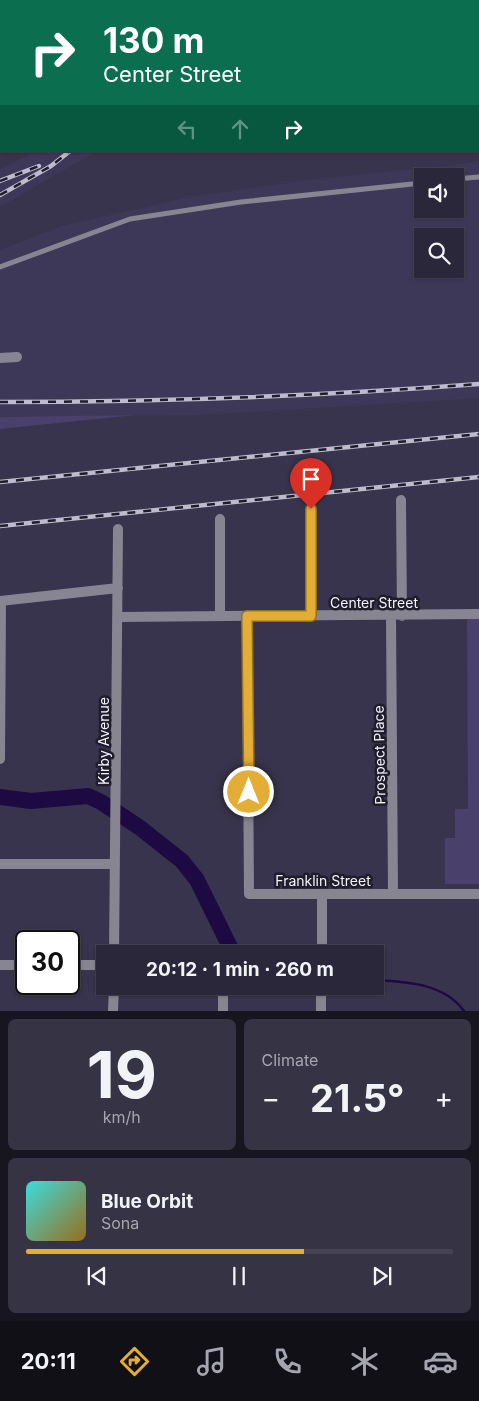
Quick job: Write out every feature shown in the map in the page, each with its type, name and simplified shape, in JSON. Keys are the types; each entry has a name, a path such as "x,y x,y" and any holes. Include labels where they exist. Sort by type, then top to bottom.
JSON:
{"street":[{"path":"0,358 17,357"},
{"name":"Prospect Place","path":"393,894 396,616 402,500"},
{"path":"311,509 311,616"},
{"path":"220,519 220,616"},
{"name":"Kirby Avenue","path":"114,945 118,529"},
{"path":"0,759 0,601 118,588"},
{"name":"Center Street","path":"118,617 479,614"},
{"name":"Franklin Street","path":"247,616 249,894 479,894"},
{"path":"0,864 115,864"},
{"path":"322,894 322,945"},
{"path":"0,965 15,965"},
{"path":"80,965 96,965"},
{"path":"113,1011 114,995"},
{"path":"223,995 223,1011"},
{"path":"321,995 321,1011"}],"lane":[{"path":"464,179 479,177"},
{"path":"0,267 130,219 241,202 414,184"}],"shaded area":[{"path":"36,152 95,152 0,207 0,169"},
{"path":"479,162 479,398 199,415 0,417 0,250 62,226 190,197 308,180 414,169 414,218 464,218 464,168 422,168"},
{"path":"135,415 0,429 0,417"},
{"path":"467,617 479,617 479,884 445,884 445,838 455,838 455,809 468,809"}],"waterway":[{"path":"0,797 31,801 88,796 101,802 139,827 182,861 197,880 229,945"},
{"path":"384,981 412,983 435,989 456,1002 464,1011"}],"railway":[{"path":"0,195 51,166 69,152"},
{"path":"0,181 39,166"},
{"path":"0,402 240,398 479,384"},
{"path":"0,482 479,434"},
{"path":"0,526 479,477"}],"route":[{"path":"249,792 247,616 311,616 311,509"}]}
